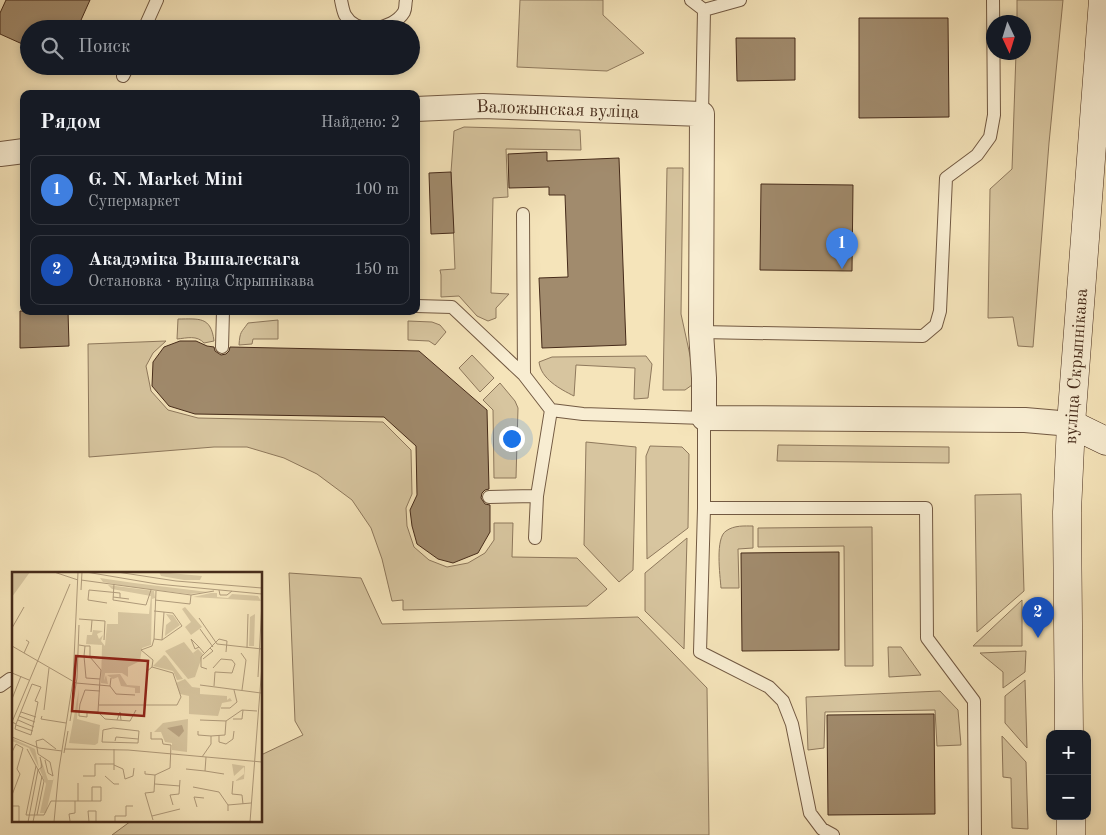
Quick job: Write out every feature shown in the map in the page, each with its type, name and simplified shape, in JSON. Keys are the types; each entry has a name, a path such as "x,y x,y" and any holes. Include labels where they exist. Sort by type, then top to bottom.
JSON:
{"main road":[{"name":"вуліца Скрыпнікава","path":"1069,730 1067,512 1071,424 1103,0"},
{"path":"1071,424 1106,441"},
{"path":"1070,820 1071,835"}],"street":[{"name":"Валожынская вуліца","path":"420,109 483,106 702,114"},
{"path":"702,114 701,332 704,418 1025,420 1071,424"},
{"path":"0,154 20,152"}],"lane":[{"path":"148,20 157,0"},
{"path":"340,0 345,16 350,20"},
{"path":"396,20 405,10 406,0"},
{"path":"691,0 704,10"},
{"path":"704,10 740,0"},
{"path":"701,332 923,336 936,325 940,311 946,178 977,155 990,137 994,116 993,0"},
{"path":"702,114 704,10"},
{"path":"523,214 524,375"},
{"path":"420,306 452,307 524,375 551,410 583,414 704,418 704,508 700,652 769,687 783,701 792,724 810,813 822,829 832,835"},
{"path":"222,347 223,315"},
{"path":"535,538 537,496 551,410"},
{"path":"489,497 537,496"},
{"path":"704,508 926,508 926,638 974,701 975,835"}],"shaded area":[{"path":"520,0 603,0 603,15 644,53 607,71 517,67"},
{"path":"1017,0 1063,0 1049,143 1033,347 1018,346 1013,317 988,318 990,189 1012,169 1016,60 1031,60 1031,15 1017,15"},
{"path":"464,127 580,130 581,150 506,149 508,197 493,198 491,293 509,294 496,308 496,318 488,321 477,316 459,296 441,297 440,270 455,269 451,172 454,131"},
{"path":"667,168 683,168 681,314 693,375 692,385 685,390 663,390"},
{"path":"178,319 198,319 207,323 214,341 204,343 195,338 177,339"},
{"path":"278,320 278,339 253,339 252,344 239,345 241,332 248,323"},
{"path":"408,321 432,322 440,325 446,332 435,345 429,341 408,340"},
{"path":"166,341 153,353 146,366 151,391 168,410 198,418 383,422 411,450 412,494 406,508 407,526 414,547 429,560 447,567 468,563 485,553 494,540 494,523 513,523 512,557 577,558 607,589 587,606 403,610 403,600 392,601 382,559 371,528 352,500 317,474 284,458 247,447 214,447 89,457 88,344"},
{"path":"472,355 494,378 480,392 459,368"},
{"path":"646,356 652,364 648,398 634,399 635,368 576,365 574,396 557,387 547,378 543,374 539,362 552,357"},
{"path":"500,383 515,401 518,408 516,478 494,478 493,410 483,400"},
{"path":"586,442 636,447 633,570 619,582 584,545"},
{"path":"778,445 949,447 949,463 777,461"},
{"path":"650,446 682,447 689,454 688,528 647,559 646,456"},
{"path":"1021,494 1024,591 977,632 975,495"},
{"path":"753,526 753,548 738,549 739,588 721,588 719,549 723,535 732,528"},
{"path":"872,527 873,666 845,666 844,546 758,547 758,528"},
{"path":"687,538 684,649 645,611 645,573"},
{"path":"289,573 361,578 382,624 638,617 707,688 709,835 112,835 130,822 262,822 262,755 303,735 295,721"},
{"path":"1022,600 1022,646 973,646"},
{"path":"888,647 901,647 921,675 889,677"},
{"path":"1026,651 1025,672 1003,688 1003,672 980,653"},
{"path":"1025,680 1027,748 1005,723 1005,696"},
{"path":"940,691 958,710 961,745 937,746 935,710 825,712 824,748 808,750 806,697"},
{"path":"1002,736 1026,762 1028,829 1012,828 1011,778 1003,777"}],"building":[{"path":"6,0 90,0 81,20 20,20 20,43 0,34 0,13"},
{"path":"859,18 948,18 949,117 859,118"},
{"path":"736,38 795,38 795,80 737,81"},
{"path":"547,152 547,161 619,158 626,345 542,348 539,278 568,277 565,195 549,195 549,187 509,188 508,154"},
{"path":"451,172 454,233 431,234 429,173"},
{"path":"761,184 853,185 852,271 760,270"},
{"path":"20,315 68,315 69,346 20,348"},
{"path":"180,341 196,341 214,347 215,351 221,355 226,354 230,347 419,351 487,410 489,489 482,493 481,498 485,504 490,505 490,532 478,553 453,563 438,559 417,544 410,510 417,495 416,446 384,417 195,414 169,406 152,386 153,362 164,347"},
{"path":"839,552 839,650 742,651 741,553"},
{"path":"934,714 935,814 828,815 827,715"}],"place":[{"name":"G. N. Market Mini","path":"842,269"},
{"name":"Акадэміка Вышалескага","path":"1038,638"}]}
